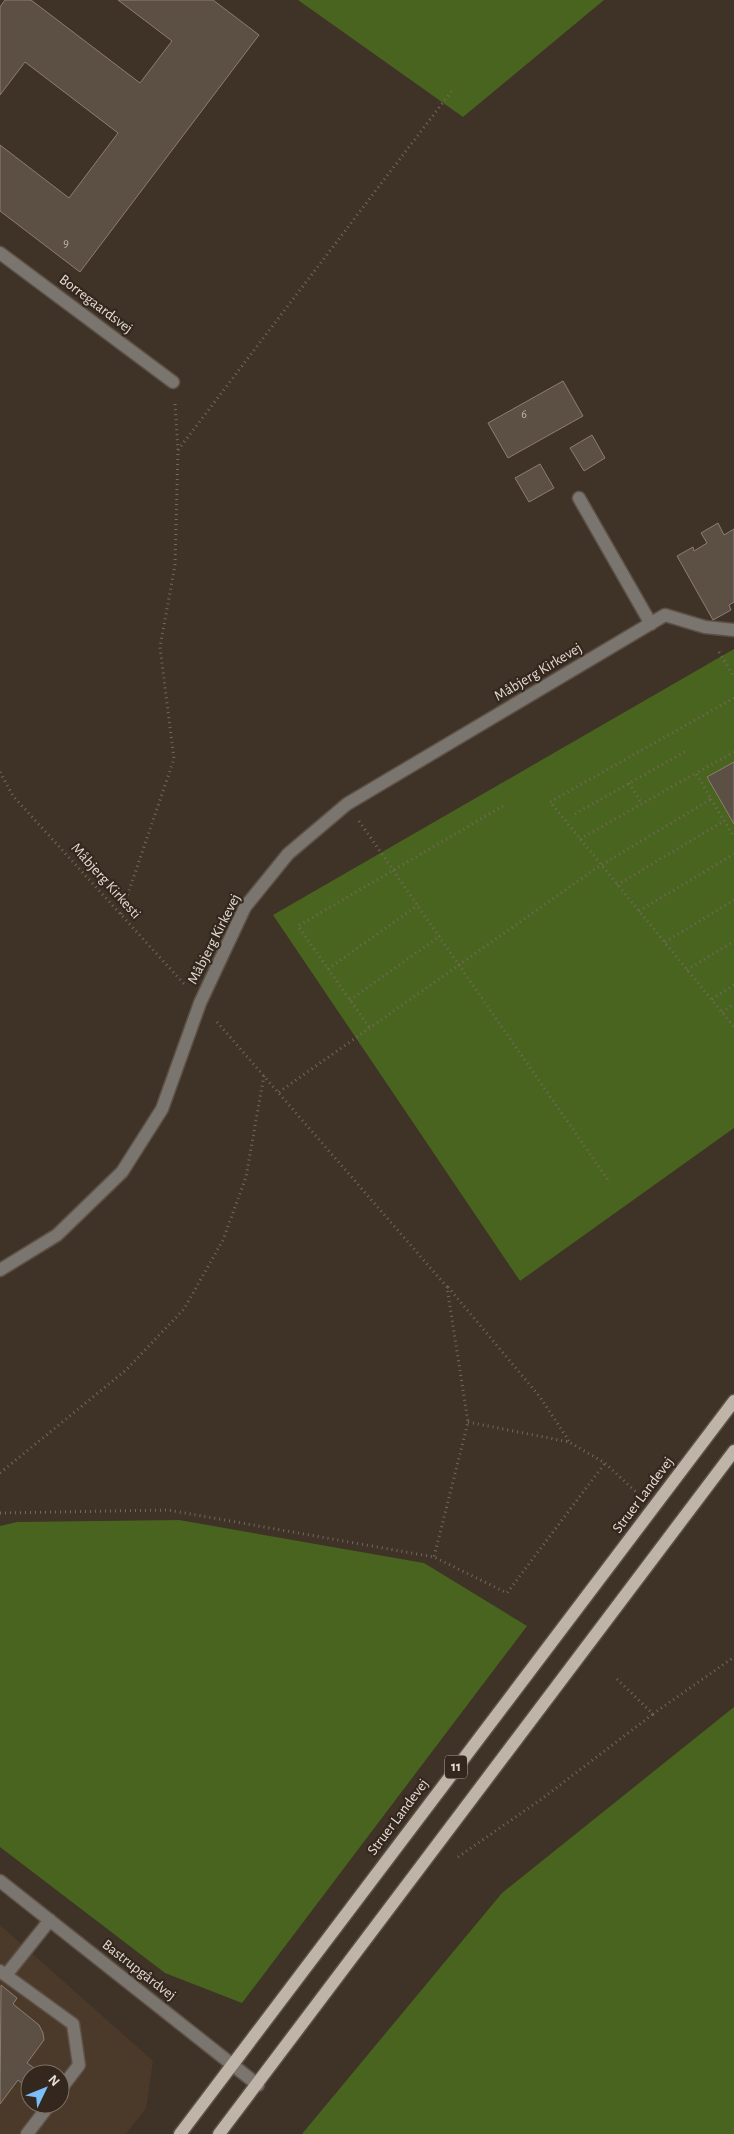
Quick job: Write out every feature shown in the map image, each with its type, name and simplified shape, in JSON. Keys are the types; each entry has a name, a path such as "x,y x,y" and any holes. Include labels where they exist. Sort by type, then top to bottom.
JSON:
{"main road":[{"name":"Struer Landevej","path":"180,2134 231,2064 734,1401"},
{"name":"11","path":"219,2134 258,2085 734,1451"}],"street":[{"name":"Borregaardsvej","path":"0,253 173,382"},
{"path":"579,498 651,624"},
{"name":"Måbjerg Kirkevej","path":"0,1270 57,1235 122,1172 162,1110 200,1003 245,908 288,854 347,804 665,615 706,627 734,630"},
{"name":"Bastrupgårdvej","path":"0,1881 258,2085"},
{"path":"50,1920 3,1973 73,2024 79,2065 70,2077"},
{"path":"27,2134 42,2114"}],"path":[{"path":"178,450 454,88"},
{"path":"121,914 174,759 160,647 175,566 178,450 173,382"},
{"path":"734,698 550,802 734,1026"},
{"path":"576,814 686,751"},
{"path":"580,839 734,752"},
{"name":"Måbjerg Kirkesti","path":"0,772 13,796 264,1074 540,1396 569,1442"},
{"path":"696,773 734,837"},
{"path":"629,783 642,804"},
{"path":"279,1092 601,865 711,798"},
{"path":"347,804 608,1180"},
{"path":"369,1027 298,926 503,806"},
{"path":"617,885 724,821"},
{"path":"639,911 734,854"},
{"path":"664,942 734,900"},
{"path":"328,969 418,905"},
{"path":"350,1000 440,936"},
{"path":"687,970 734,941"},
{"path":"712,999 734,985"},
{"path":"722,1012 734,1004"},
{"path":"0,1473 126,1370 184,1309 223,1240 246,1177 264,1074"},
{"path":"434,1556 468,1422 447,1287"},
{"path":"468,1422 569,1442 605,1463 653,1508"},
{"path":"0,1513 168,1510 434,1556 507,1593 605,1463"},
{"path":"432,1853 449,1864 544,1798 653,1714 734,1657"},
{"path":"617,1679 653,1714"}],"shaded area":[{"path":"0,1925 153,2061 146,2108 126,2134 0,2134"}],"green space":[{"path":"298,0 604,0 463,117"},
{"path":"734,649 734,1128 520,1281 273,915"},
{"path":"179,1520 424,1563 527,1626 242,2003 165,1973 0,1847 0,1526 17,1522"},
{"path":"734,1707 734,2134 302,2134 502,1893"}],"building":[{"path":"5,0 31,0 140,83 172,41 118,0 213,0 259,35 80,272 0,211 0,145 69,198 118,133 25,62 0,95 0,7"},
{"path":"563,381 583,416 508,458 488,423"},
{"path":"592,435 605,458 584,471 570,448"},
{"path":"540,464 554,488 529,502 515,478"},
{"path":"718,523 724,535 734,529 734,602 729,605 731,610 713,620 677,556 693,547 694,551 707,543 701,533"},
{"path":"734,762 734,824 707,777"},
{"path":"1,1985 17,1998 13,2004 39,2025 44,2040 27,2063 28,2064 20,2064 20,2082 18,2080 0,2104"}]}
